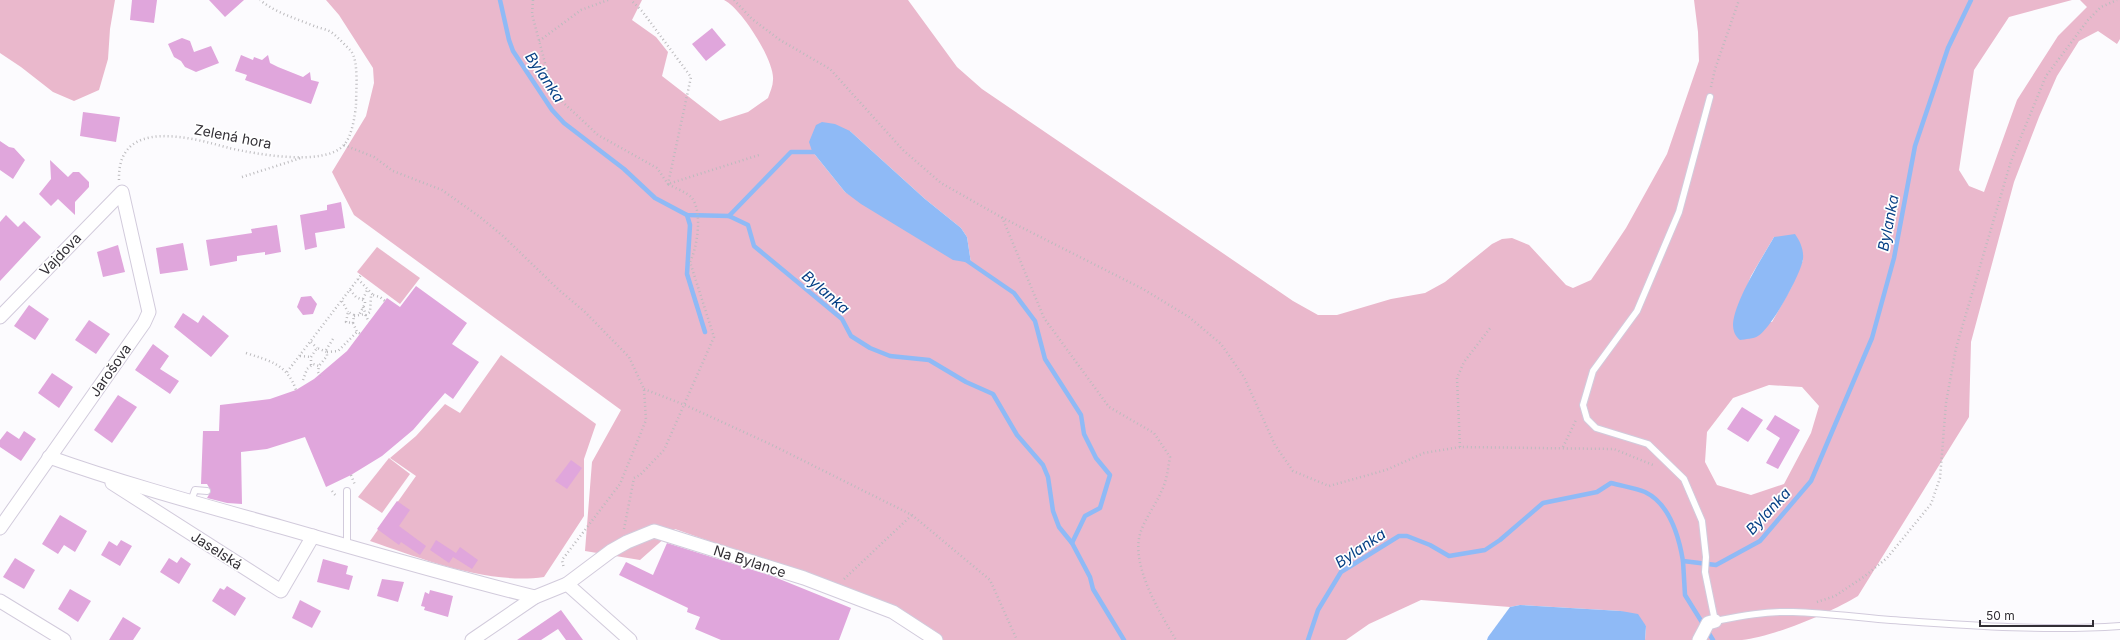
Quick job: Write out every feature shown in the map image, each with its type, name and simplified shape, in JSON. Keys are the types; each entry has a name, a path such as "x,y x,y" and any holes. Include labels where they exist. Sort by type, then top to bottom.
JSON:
{"street":[{"name":"Vajdova","path":"0,317 122,192"},
{"name":"Jarošova","path":"0,528 144,323 149,312 122,192"},
{"name":"Jaselská","path":"49,457 99,475 155,487 191,501 347,546 535,597"},
{"name":"Jaselská","path":"99,475 281,591 313,536"},
{"name":"Na Bylance","path":"472,640 535,597 567,584 621,546 654,531 791,574 893,612 936,640"},
{"path":"567,584 630,640"},
{"path":"0,601 64,640"}],"lane":[{"path":"1710,97 1679,212 1637,311 1593,371 1583,405 1587,419 1596,428 1648,444 1684,479 1702,521 1706,557 1706,629 1745,615 1792,612 1980,625 2080,628 2120,626"},
{"path":"191,501 195,490 207,491"},
{"path":"347,491 347,546"}],"path":[{"path":"260,0 271,10 331,32 352,52 357,78 356,109 350,132 344,145 374,157 393,171 442,190 503,236 559,290 585,312 629,357 644,388 646,420 620,484 562,560 567,584"},
{"path":"533,0 532,14 553,94 598,135 657,168 668,184 692,198 698,215 696,251 690,262 714,337 664,450 640,475 634,478 621,546"},
{"path":"539,41 581,10 608,0"},
{"path":"631,0 642,11 691,77 668,184"},
{"path":"734,0 752,19 780,40 830,70 903,150 941,183 1002,217 1143,289 1188,317 1221,344 1244,377 1275,445 1293,471 1329,486 1386,470 1424,453 1460,447 1563,447 1614,450 1656,466"},
{"path":"1814,604 1835,596 1865,576 1887,558 1931,504 1940,478 1946,403 1956,348 2010,161 2046,76 2088,20 2101,7 2117,0"},
{"path":"1710,97 1714,68 1737,1"},
{"name":"Zelená hora","path":"122,192 119,179 121,159 132,146 152,136 168,135 186,137 253,153 304,157 332,154 344,145"},
{"path":"668,184 759,155"},
{"path":"242,177 304,157"},
{"path":"1002,217 1044,318 1109,407 1154,433 1170,457 1163,489 1141,531 1138,543 1141,567 1160,612 1176,640"},
{"path":"287,372 361,275"},
{"path":"358,279 373,295 380,297 385,301"},
{"path":"359,315 368,288"},
{"path":"350,290 364,303 372,306"},
{"path":"342,301 348,312 354,316 366,315 370,312 372,306 371,296 373,295"},
{"path":"364,303 371,301"},
{"path":"364,303 369,322"},
{"path":"348,312 345,323 353,322"},
{"path":"354,316 353,322 357,332 361,334"},
{"path":"1460,447 1457,378 1464,362 1491,327"},
{"path":"310,342 317,348 334,352 341,349 357,332"},
{"path":"320,376 318,372 319,366 327,356 326,351 333,339"},
{"path":"303,380 307,369 311,365 311,357 317,348"},
{"path":"246,353 268,361 287,372 296,390"},
{"path":"300,356 311,357"},
{"path":"311,365 319,366"},
{"path":"644,388 770,444 912,515 990,580 1017,640"},
{"path":"1563,447 1583,405"},
{"path":"332,490 334,494"},
{"path":"833,589 912,515"}],"shaded area":[{"path":"0,0 115,0 110,29 108,59 99,90 74,101 53,92 0,53"},
{"path":"326,0 642,0 632,20 656,37 668,52 662,76 720,121 748,112 768,98 773,80 769,61 756,36 739,13 724,0 908,0 957,67 982,89 1293,301 1318,315 1337,315 1391,299 1425,293 1445,282 1492,244 1502,239 1512,238 1529,245 1566,285 1573,288 1591,280 1626,228 1667,154 1699,61 1698,32 1694,0 2072,0 2009,17 1974,70 1959,170 1969,186 1984,192 2017,100 2058,36 2087,7 2080,0 2120,0 2120,39 2117,44 2098,31 2079,41 2057,76 2039,117 2014,182 1971,342 1969,417 1858,596 1847,602 1802,623 1770,634 1742,640 1645,640 1646,626 1621,611 1520,605 1510,607 1421,600 1369,624 1346,640 933,640 829,583 675,529 640,560 585,551 592,462 621,410 354,215 332,172 366,116 374,83 373,68 339,15","holes":["850,131 925,199 961,228 967,237 971,263 845,192 812,151","1774,237 1803,260 1791,288 1772,322 1735,316 1751,276","1769,385 1802,387 1819,406 1811,433 1784,484 1751,495 1717,485 1705,462 1707,432 1733,398"]},
{"path":"377,247 420,278 400,304 357,272"},
{"path":"501,355 596,424 584,459 584,516 544,577 500,577 478,574 433,562 370,541 416,476 390,458 416,436 445,404 460,413"},
{"path":"389,458 410,474 382,513 358,497"}],"water":[{"path":"822,122 835,124 850,131 925,199 961,228 967,237 971,263 953,260 861,204 845,192 812,151 809,142 816,125"},
{"path":"1795,234 1803,252 1803,259 1797,276 1785,300 1764,331 1756,337 1740,340 1733,329 1733,324 1739,303 1750,279 1774,237"},
{"path":"1520,605 1621,611 1638,614 1646,626 1645,640 1487,640 1510,607"}],"building":[{"path":"132,0 157,0 154,23 130,20"},
{"path":"209,0 244,0 225,17"},
{"path":"712,28 726,45 706,61 692,44"},
{"path":"182,38 190,41 194,52 211,46 219,63 196,72 185,67 181,61 174,57 168,44"},
{"path":"241,55 253,60 254,57 262,60 268,55 270,63 303,77 310,72 311,80 319,82 311,104 245,80 247,75 235,71"},
{"path":"83,112 120,117 116,142 80,136"},
{"path":"0,141 9,147 14,148 25,160 13,179 0,170"},
{"path":"50,160 68,177 73,172 79,172 89,182 89,187 75,202 75,215 58,199 51,206 39,194 51,179"},
{"path":"341,202 345,228 315,233 317,247 305,250 300,215 327,210 327,205"},
{"path":"6,215 18,227 24,221 41,237 0,281 0,222"},
{"path":"277,225 281,252 265,255 265,252 237,256 237,261 210,266 206,240 252,233 251,229"},
{"path":"183,243 188,270 160,274 156,248"},
{"path":"118,245 125,272 103,277 97,252"},
{"path":"416,286 467,323 452,344 479,362 453,399 445,393 413,430 382,456 351,475 326,487 305,437 267,449 241,452 242,504 227,503 207,498 211,491 207,484 201,484 203,431 219,431 220,405 270,399 296,390 314,379 347,351 387,298 400,307"},
{"path":"311,296 317,304 313,314 303,315 297,307 301,297"},
{"path":"29,305 49,319 35,340 14,326"},
{"path":"183,313 198,323 203,315 229,336 211,357 174,327"},
{"path":"89,320 110,334 96,354 75,340"},
{"path":"153,344 169,356 160,369 179,381 170,394 135,370"},
{"path":"52,373 73,387 59,408 38,393"},
{"path":"118,395 137,407 112,443 94,430"},
{"path":"1742,407 1763,420 1748,442 1727,429"},
{"path":"1775,415 1800,430 1778,469 1766,463 1780,438 1766,429"},
{"path":"7,431 19,439 24,431 36,439 21,461 0,447 0,440"},
{"path":"571,460 582,468 567,489 555,481"},
{"path":"397,501 410,510 399,526 426,546 420,555 401,542 399,545 377,529"},
{"path":"60,515 87,531 75,552 64,545 58,554 42,544"},
{"path":"121,540 132,546 120,566 101,555 109,541 117,546"},
{"path":"436,540 456,553 460,547 478,560 472,569 453,557 449,563 430,550"},
{"path":"667,543 772,576 851,608 839,640 721,640 695,629 700,617 687,612 688,608 619,575 626,562 653,575"},
{"path":"181,557 191,564 179,584 160,572 169,558 177,563"},
{"path":"15,558 35,570 24,589 3,577"},
{"path":"323,559 348,566 346,574 353,576 349,590 317,582"},
{"path":"382,579 404,582 398,602 377,596"},
{"path":"227,586 246,598 235,616 212,601 220,588 224,590"},
{"path":"70,589 91,601 78,622 58,609"},
{"path":"430,590 453,596 448,617 424,610 425,607 421,606 425,592 429,594"},
{"path":"300,600 321,611 312,628 292,618"},
{"path":"561,610 583,640 566,640 558,629 541,640 517,640"},
{"path":"123,617 141,628 133,640 109,640"}],"waterway":[{"name":"Bylanka","path":"500,0 513,51 552,110 564,123 624,169 655,198 687,215 729,216 748,225 754,246 842,319 851,336 870,348 890,356 929,360 966,382 993,394 1017,435 1043,465 1048,477 1053,511 1059,527 1072,543 1090,577 1093,589 1124,640"},
{"name":"Bylanka","path":"1308,640 1318,610 1341,572 1399,536 1407,536 1430,545 1449,556 1485,550 1500,540 1543,503 1597,492 1611,483 1645,492 1654,497 1661,504 1676,532 1683,561 1716,565 1760,541 1811,481 1872,338 1894,258 1915,146 1948,48 1971,0"},
{"path":"729,216 791,152 819,152"},
{"path":"687,215 690,225 687,274 705,332"},
{"path":"966,260 1014,293 1035,321 1045,359 1081,415 1084,434 1096,458 1110,475 1100,508 1085,516 1072,543"},
{"path":"1683,561 1685,595 1713,640"}]}
